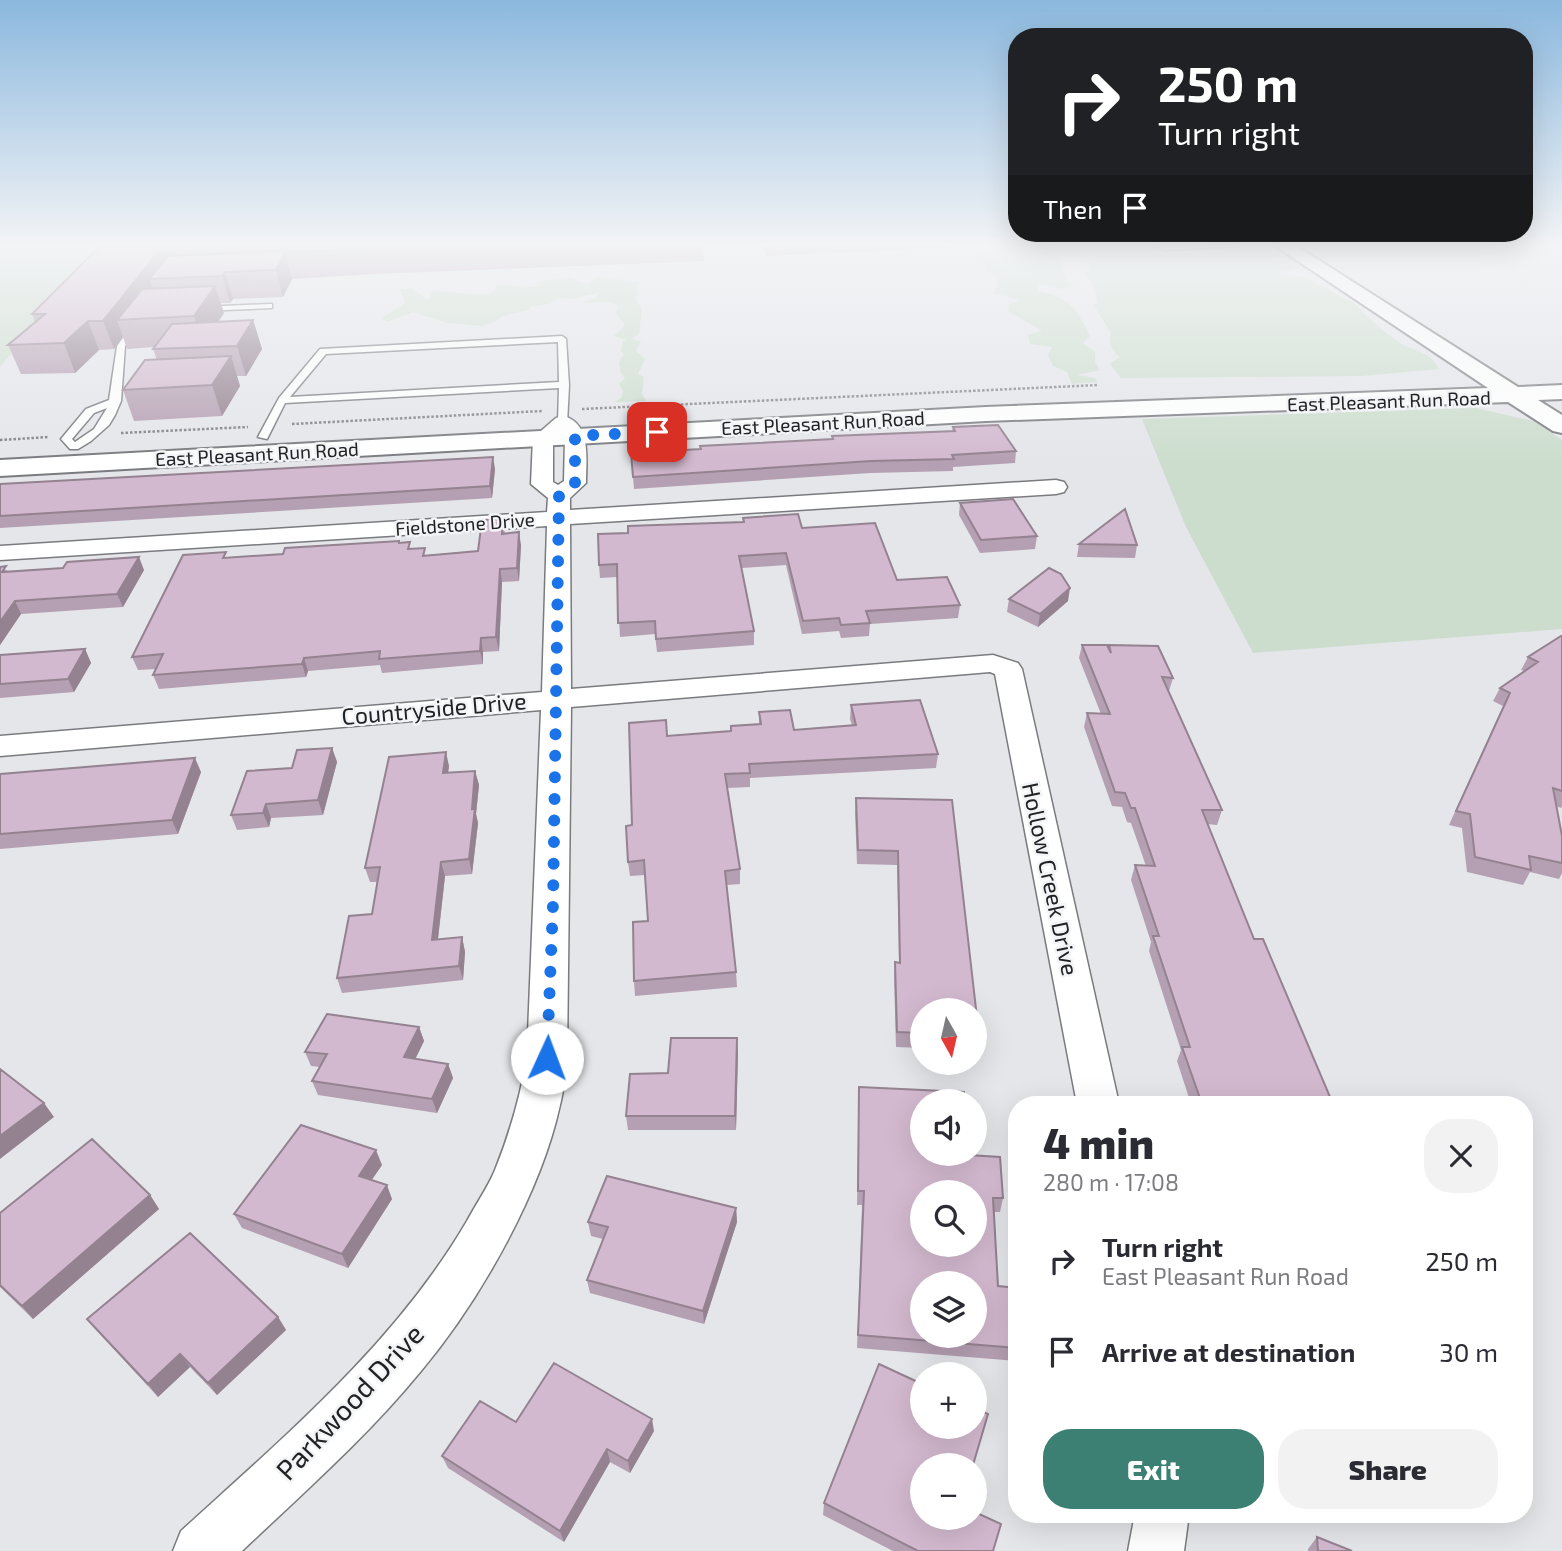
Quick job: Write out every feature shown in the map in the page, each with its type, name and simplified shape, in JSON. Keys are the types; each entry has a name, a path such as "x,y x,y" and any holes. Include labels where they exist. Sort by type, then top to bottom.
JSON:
{"main road":[{"path":"1395,317 1562,426"},
{"path":"1545,377 1562,392"},
{"name":"East Pleasant Run Road","path":"0,451 69,456 543,438 569,429 894,404 1545,377"},
{"name":"East Pleasant Run Road","path":"0,468 69,456 263,438 1278,405 1562,392"}],"street":[{"name":"Parkwood Drive","path":"201,1551 328,1432 404,1353 463,1272 514,1180 539,1106 547,1058 557,698 559,507 575,483 569,429"},
{"path":"543,438 542,484 559,507"},
{"name":"Fieldstone Drive","path":"0,554 559,507 1056,487"},
{"name":"Countryside Drive","path":"0,746 993,663"},
{"name":"Hollow Creek Drive","path":"993,663 1008,668 1014,708 1096,1096"},
{"path":"1156,1551 1161,1523"}],"lane":[{"path":"116,401 90,411 66,439 69,456 97,435 111,415 116,401 114,387 121,347 142,317"},
{"path":"263,438 282,400 323,351 562,339 569,429"},
{"path":"282,400 564,385"},
{"path":"114,387 127,386"}],"green space":[{"path":"0,317 46,317 0,366"},
{"path":"383,317 399,317 387,322"},
{"path":"430,317 501,317 481,326 448,323"},
{"path":"619,317 641,317 639,334 631,339 641,341 636,351 645,359 638,374 644,377 642,394 646,401 615,402 622,397 623,391 619,384 625,378 619,362 624,354 621,351 623,341 627,340 614,336 625,325"},
{"path":"1019,317 1080,317 1090,336 1083,343 1095,352 1095,362 1100,370 1077,375 1095,378 1097,382 1072,384 1067,372 1053,366 1048,355 1052,347 1030,344 1028,335 1042,331"},
{"path":"1101,317 1369,317 1403,345 1428,356 1439,369 1362,376 1121,378 1110,364 1120,357 1111,346 1111,333"},
{"path":"1476,408 1533,421 1562,440 1562,629 1253,653 1186,527 1142,419"}],"building":[{"path":"41,317 106,317 103,321 88,321 64,343 8,345"},
{"path":"119,317 167,317 117,320"},
{"path":"253,320 237,346 153,349 172,324"},
{"path":"231,356 212,385 123,390 145,360"},
{"path":"998,425 1016,451 952,455 954,459 871,461 633,477 631,453 701,449 700,446 833,439 832,436 955,431 953,427"},
{"path":"493,457 490,486 0,516 0,484"},
{"path":"1013,499 1037,536 981,540 960,503"},
{"path":"1125,509 1137,545 1079,544"},
{"path":"798,514 802,528 875,523 897,580 947,577 960,605 866,611 870,623 841,625 839,618 803,621 786,553 739,556 754,631 656,639 655,621 618,623 617,564 599,565 598,534 628,533 628,526 744,522 743,518"},
{"path":"503,519 502,534 519,532 517,568 500,569 496,637 481,638 480,651 379,659 380,651 304,658 302,664 153,675 163,654 132,657 183,555 226,552 223,558 283,554 285,548 399,541 410,542 408,549 425,548 423,556 478,551 482,520"},
{"path":"139,557 117,594 15,601 0,622 0,567 6,566 2,572 63,568 67,562"},
{"path":"1049,568 1061,574 1070,588 1040,614 1009,599"},
{"path":"1561,636 1562,791 1553,788 1562,836 1562,863 1529,856 1531,870 1475,857 1470,814 1456,811 1510,693 1500,688 1538,662 1528,657"},
{"path":"1082,645 1107,645 1111,653 1109,645 1158,646 1173,678 1162,677 1222,810 1202,810 1254,939 1263,939 1330,1096 1199,1096 1182,1047 1190,1047 1153,936 1159,936 1135,865 1155,866 1135,808 1131,808 1125,793 1115,792 1087,713 1110,714"},
{"path":"85,649 68,679 0,684 0,655"},
{"path":"920,700 938,754 749,764 750,773 725,774 740,869 725,871 736,972 634,981 633,922 648,921 644,860 628,862 626,826 632,825 629,723 666,720 667,736 731,731 731,726 761,724 759,712 790,710 794,730 856,725 851,705"},
{"path":"332,748 318,800 266,804 263,813 231,815 247,771 292,768 297,750"},
{"path":"446,752 443,773 475,771 472,809 475,808 469,859 441,862 432,940 462,937 459,966 337,978 349,916 372,914 380,867 365,868 389,757"},
{"path":"195,758 172,820 0,834 0,774"},
{"path":"856,798 952,800 975,998 910,998 910,1033 897,1032 895,962 900,963 898,851 858,850"},
{"path":"327,1014 419,1027 404,1057 448,1064 432,1099 312,1081 327,1054 305,1052"},
{"path":"671,1038 737,1038 735,1116 626,1116 630,1074 668,1073"},
{"path":"0,1069 44,1103 0,1136"},
{"path":"859,1087 910,1089 910,1166 987,1166 987,1156 1000,1157 1003,1198 993,1198 998,1286 1008,1287 1008,1347 987,1346 987,1271 910,1271 910,1339 858,1335 864,1191 858,1191"},
{"path":"301,1125 376,1150 359,1176 387,1185 342,1254 234,1214"},
{"path":"92,1139 150,1195 22,1306 0,1285 0,1213"},
{"path":"607,1176 736,1208 703,1311 587,1280 608,1227 588,1222"},
{"path":"190,1233 278,1317 208,1383 180,1354 148,1384 87,1319"},
{"path":"554,1363 652,1419 628,1461 607,1449 560,1531 442,1456 480,1401 516,1422"},
{"path":"879,1364 910,1378 910,1439 981,1439 977,1453 910,1453 910,1530 987,1530 987,1518 1001,1524 993,1551 918,1551 824,1503"},
{"path":"1317,1537 1352,1551 1318,1551"}],"route":[{"path":"547,1058 553,904 559,496 575,483 575,436 657,432"}]}
